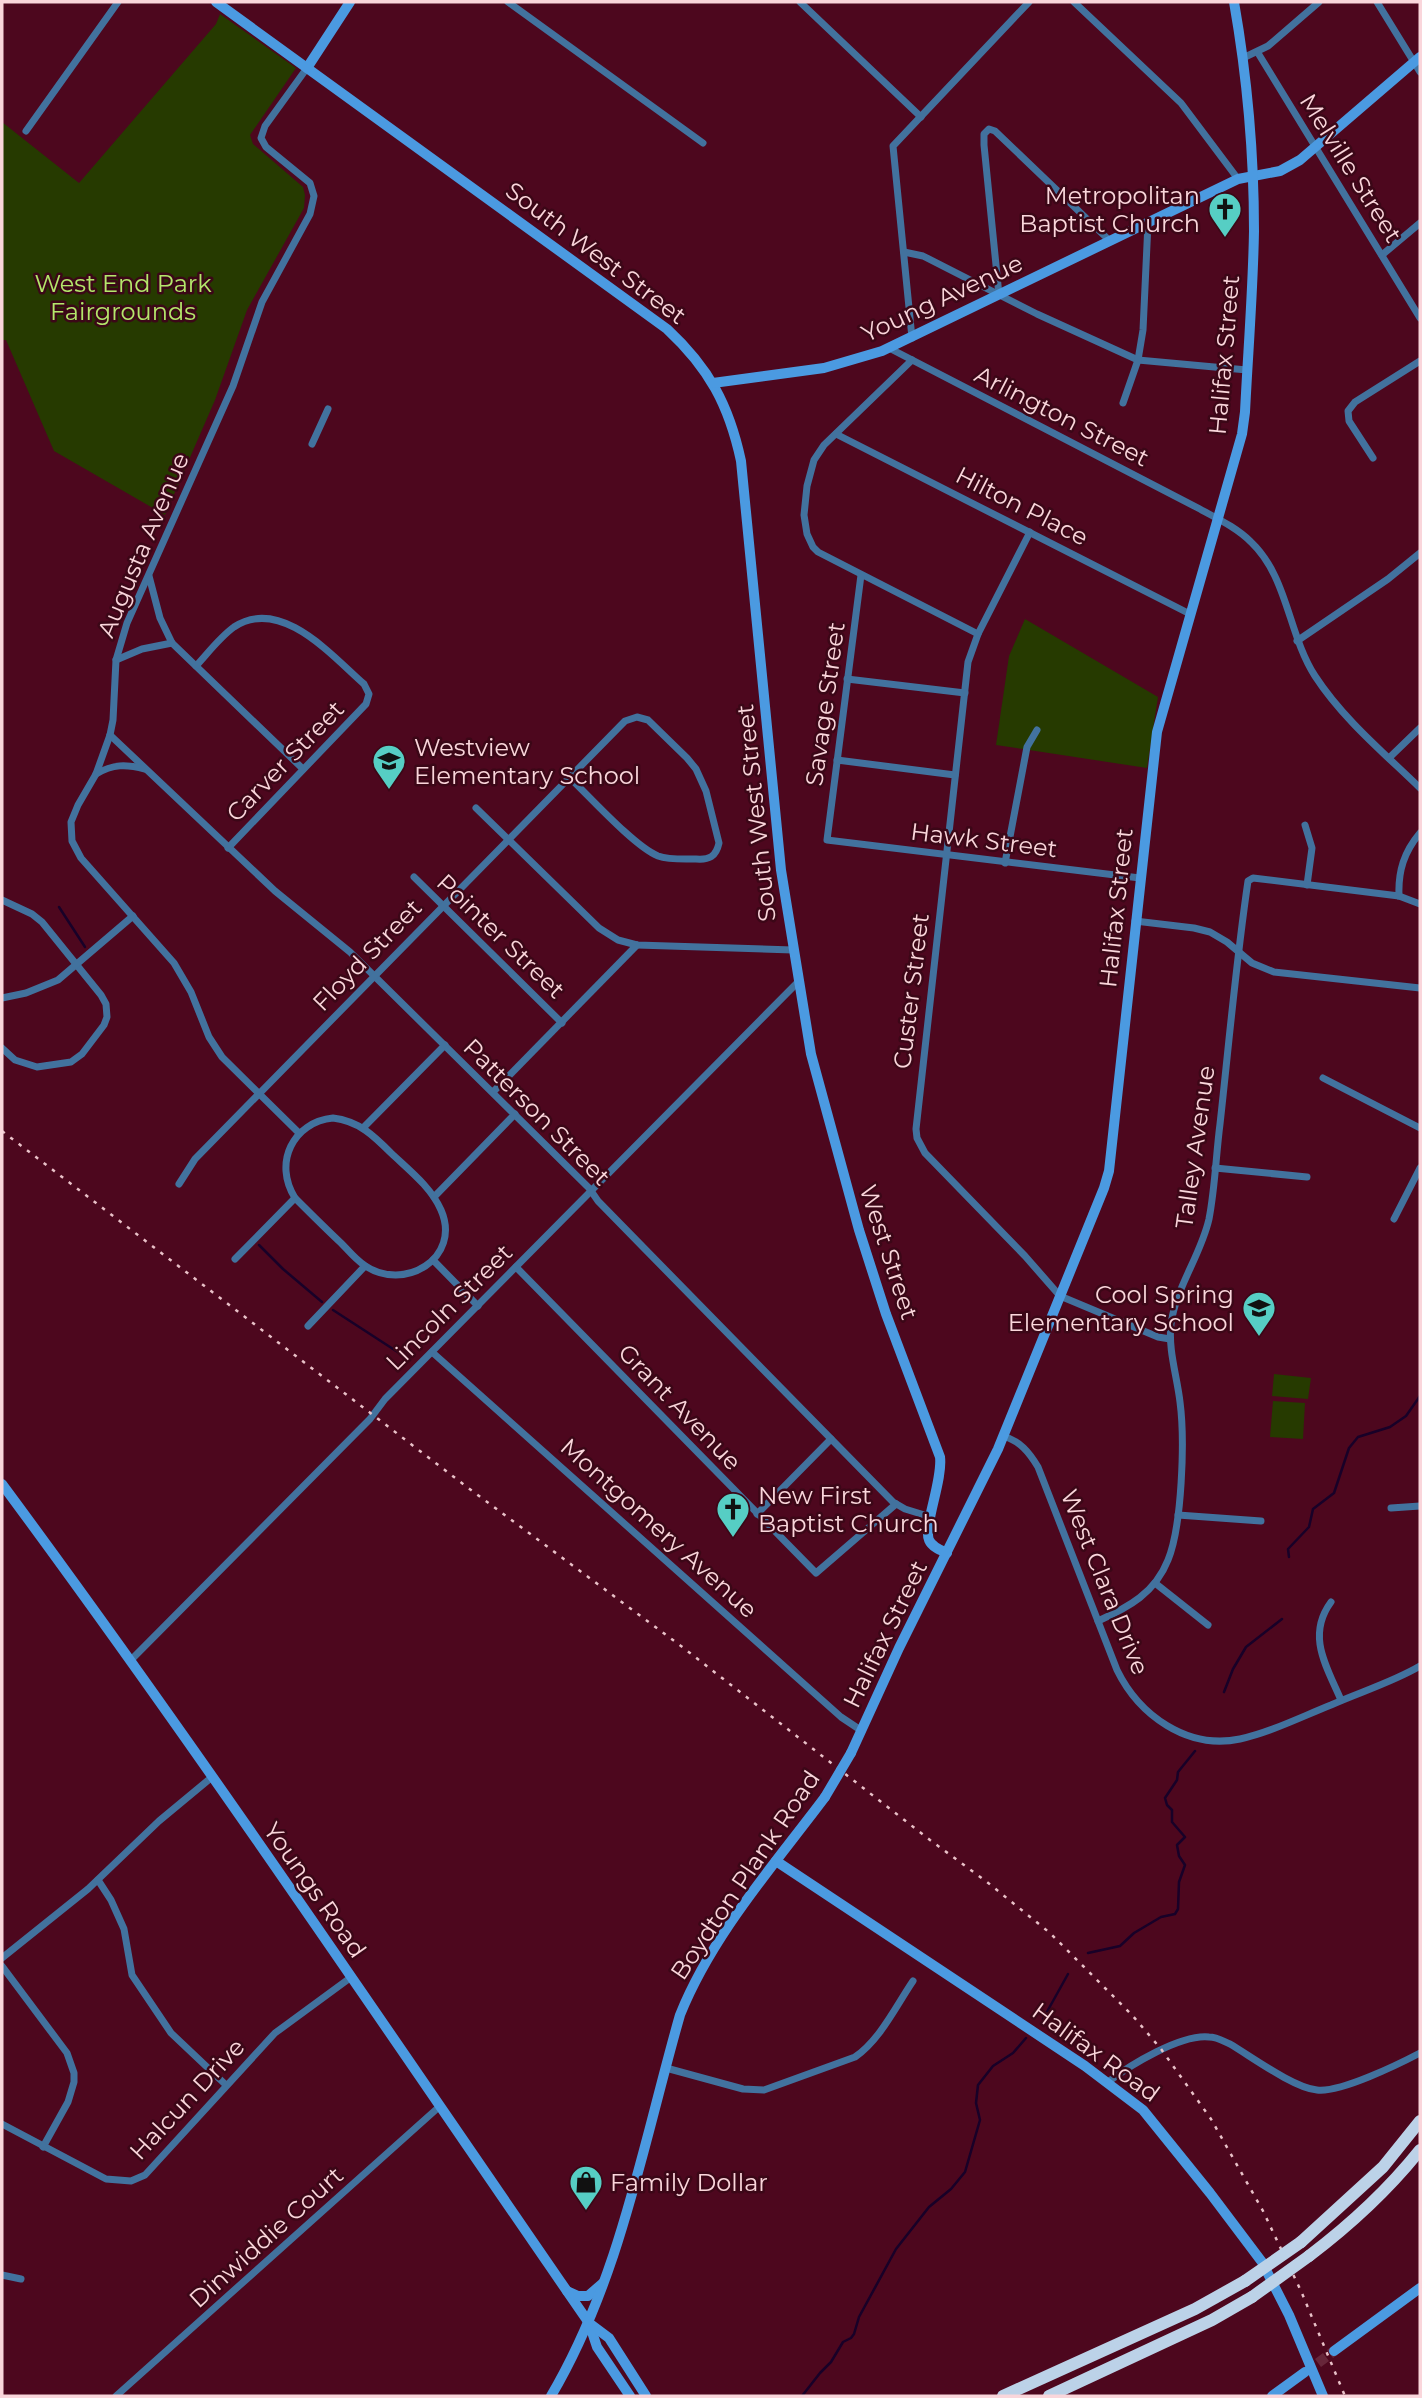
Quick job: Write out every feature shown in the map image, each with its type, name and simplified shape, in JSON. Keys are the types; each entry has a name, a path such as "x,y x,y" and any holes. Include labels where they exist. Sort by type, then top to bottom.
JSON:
{"highway":[{"path":"1004,2395 1195,2309 1245,2281 1301,2242 1383,2167 1420,2121"},
{"path":"1049,2396 1212,2320 1252,2297 1342,2231 1420,2150"}],"street":[{"path":"26,131 118,2"},
{"name":"South West Street","path":"216,2 667,329 694,356 713,383 730,417 741,461 781,870 793,950"},
{"path":"307,68 350,2"},
{"path":"508,2 703,143"},
{"path":"800,2 921,117"},
{"path":"912,338 893,146 1029,2"},
{"path":"1074,2 1181,103 1238,180"},
{"name":"Halifax Street","path":"838,1774 862,1731 899,1648 991,1463 1109,1171 1157,732 1242,434 1253,258 1252,177 1243,58 1234,2"},
{"path":"1243,58 1258,52 1319,2"},
{"path":"1377,2 1417,60 1420,72"},
{"name":"Melville Street","path":"1258,52 1420,318"},
{"name":"Young Avenue","path":"713,383 846,363 889,348 1238,180 1268,175 1289,167 1417,60"},
{"name":"Augusta Avenue","path":"299,1133 215,1049 183,977 164,950 81,858 72,841 71,832 74,813 96,774 110,735 116,660 127,623 233,386 262,302 310,214 314,196 310,183 266,147 261,138 265,126 307,68"},
{"path":"999,295 984,134 986,131 993,130 1010,144 1110,241"},
{"path":"1382,255 1420,222"},
{"path":"1123,403 1138,360 1143,330 1148,223"},
{"path":"904,252 923,256 951,272 1138,360 1247,370"},
{"name":"Arlington Street","path":"889,348 1218,519 1252,543 1269,565 1297,641 1327,694 1420,788"},
{"path":"912,360 818,454 810,473 805,526 813,547 861,575 978,634"},
{"path":"1373,458 1349,421 1348,411 1355,402 1420,361"},
{"path":"312,444 328,409"},
{"name":"Hilton Place","path":"836,434 1190,614"},
{"name":"Custer Street","path":"1030,531 978,634 968,662 920,1080 917,1138 925,1153 1060,1296 1158,1337 1170,1339"},
{"path":"1297,641 1388,579 1420,553"},
{"path":"149,575 160,618 172,643 303,769"},
{"name":"Savage Street","path":"826,838 861,575"},
{"name":"Carver Street","path":"196,666 225,635 242,623 259,619 281,621 299,629 364,684 369,694 368,699 228,848"},
{"path":"116,660 142,649 172,643"},
{"path":"847,679 965,693"},
{"name":"Floyd Street","path":"179,1184 192,1162 587,758 625,721 637,717 651,722 687,758 702,781 719,843 718,849 712,857 704,860 658,856 641,845 569,777"},
{"path":"1389,758 1420,728"},
{"path":"1005,863 1027,747 1037,730"},
{"name":"Patterson Street","path":"110,735 283,898 326,931 516,1114 896,1504 915,1514 931,1517"},
{"path":"836,760 956,775"},
{"path":"96,774 108,767 119,765 146,769"},
{"path":"476,808 599,928 618,940 637,945 793,950"},
{"path":"1306,825 1312,848 1307,885 1399,896 1420,904"},
{"path":"1399,896 1399,872 1410,845 1420,833"},
{"name":"Hawk Street","path":"826,838 829,842 1140,878"},
{"name":"Pointer Street","path":"414,877 562,1023"},
{"name":"Talley Avenue","path":"1155,1583 1168,1561 1178,1516 1182,1425 1170,1339 1174,1310 1208,1222 1248,881 1253,878 1307,885"},
{"path":"2,900 32,914 42,922 102,995 108,1011 104,1025 82,1054 71,1062 37,1068 15,1060 2,1048"},
{"path":"2,998 44,987 58,980 133,916"},
{"path":"1135,921 1200,929 1218,936 1252,963 1275,972 1420,988"},
{"path":"493,1092 637,945"},
{"name":"West Street","path":"793,950 817,1079 850,1199 886,1314 940,1457 941,1477 928,1529 929,1540 947,1553"},
{"name":"Lincoln Street","path":"130,1661 798,982"},
{"path":"363,1128 444,1045"},
{"path":"1324,1078 1420,1128"},
{"path":"434,1197 516,1114"},
{"path":"333,1118 350,1122 363,1128 426,1187 441,1209 444,1226 440,1250 433,1260 421,1270 405,1275 387,1275 365,1266 295,1198 286,1180 287,1151 299,1133 315,1122 333,1118"},
{"path":"1215,1168 1307,1177"},
{"path":"1395,1219 1420,1168"},
{"path":"235,1259 295,1198"},
{"path":"433,1260 478,1306"},
{"path":"308,1326 365,1266"},
{"name":"Grant Avenue","path":"516,1267 816,1573 896,1504"},
{"name":"Montgomery Avenue","path":"432,1352 841,1717 862,1731"},
{"name":"West Clara Drive","path":"1003,1436 1019,1443 1032,1456 1038,1467 1117,1670 1132,1696 1151,1716 1190,1736 1238,1740 1276,1727 1420,1666"},
{"path":"757,1514 831,1439"},
{"name":"Youngs Road","path":"4,1490 212,1777 589,2323"},
{"path":"1391,1508 1420,1506"},
{"path":"1178,1516 1261,1521"},
{"path":"1098,1621 1136,1602 1155,1583 1208,1625"},
{"path":"1331,1602 1320,1619 1317,1632 1325,1661 1341,1700"},
{"name":"Boydton Plank Road","path":"551,2396 589,2323 606,2279 680,2015 696,1978 776,1861 825,1797 838,1774"},
{"path":"2,1958 98,1880 159,1821 212,1777"},
{"name":"Halifax Road","path":"776,1861 1108,2082 1154,2121 1254,2250 1272,2279 1323,2396"},
{"path":"98,1880 111,1900 124,1929 128,1966 132,1975 171,2033 226,2085"},
{"path":"2,1966 71,2063 74,2082 72,2092 43,2147"},
{"name":"Halcun Drive","path":"2,2124 106,2179 121,2182 137,2180 153,2169 226,2085 286,2023 350,1978"},
{"path":"666,2068 743,2090 770,2089 862,2052 872,2043 913,1981"},
{"path":"1108,2082 1147,2056 1203,2037 1230,2044 1307,2088 1322,2091 1349,2084 1420,2053"},
{"name":"Dinwiddie Court","path":"116,2396 440,2106"},
{"path":"2,2275 21,2279"},
{"path":"567,2291 578,2296 588,2296 606,2279"},
{"path":"1334,2351 1420,2288"},
{"path":"589,2323 597,2347 630,2396"},
{"path":"589,2323 609,2338 646,2396"},
{"path":"1272,2396 1305,2372"}],"green space":[{"name":"West End Park Fairgrounds","path":"220,14 296,68 250,135 253,144 303,187 304,208 247,310 215,400 165,515 54,451 6,340 2,340 2,122 79,183 216,24"},
{"path":"1025,619 1158,697 1147,768 996,745 1009,656"},
{"path":"1274,1374 1311,1378 1308,1399 1272,1396"},
{"path":"1273,1401 1305,1403 1303,1439 1270,1437"}],"waterway":[{"path":"59,907 85,947"},
{"path":"259,1245 322,1302"},
{"path":"333,1310 410,1360"},
{"path":"1289,1557 1288,1549 1309,1527 1313,1509 1334,1493 1349,1448 1358,1437 1390,1427 1406,1416 1420,1396"},
{"path":"1224,1692 1246,1647 1282,1619"},
{"path":"1088,1953 1120,1946 1134,1933 1161,1917 1175,1914 1178,1909 1179,1882 1185,1865 1179,1856 1177,1845 1185,1837 1172,1822 1172,1810 1165,1798 1177,1780 1178,1772 1195,1751"},
{"path":"1043,2019 1068,1974"},
{"path":"802,2396 831,2362 843,2342 854,2334 859,2317 896,2249 929,2207 951,2189 965,2172 980,2120 976,2103 978,2085 993,2066 1013,2053 1026,2038"}],"tunnel":[{"path":"1306,2372 1334,2351"}],"railway":[{"path":"2,1131 467,1487 681,1646 1050,1933 1132,2015 1161,2049 1211,2119 1263,2211 1301,2291 1345,2396"}],"place":[{"name":"Metropolitan Baptist Church","path":"1225,239"},
{"name":"Westview Elementary School","path":"389,791"},
{"name":"Cool Spring Elementary School","path":"1259,1338"},
{"name":"New First Baptist Church","path":"733,1539"},
{"name":"Family Dollar","path":"586,2212"}]}
